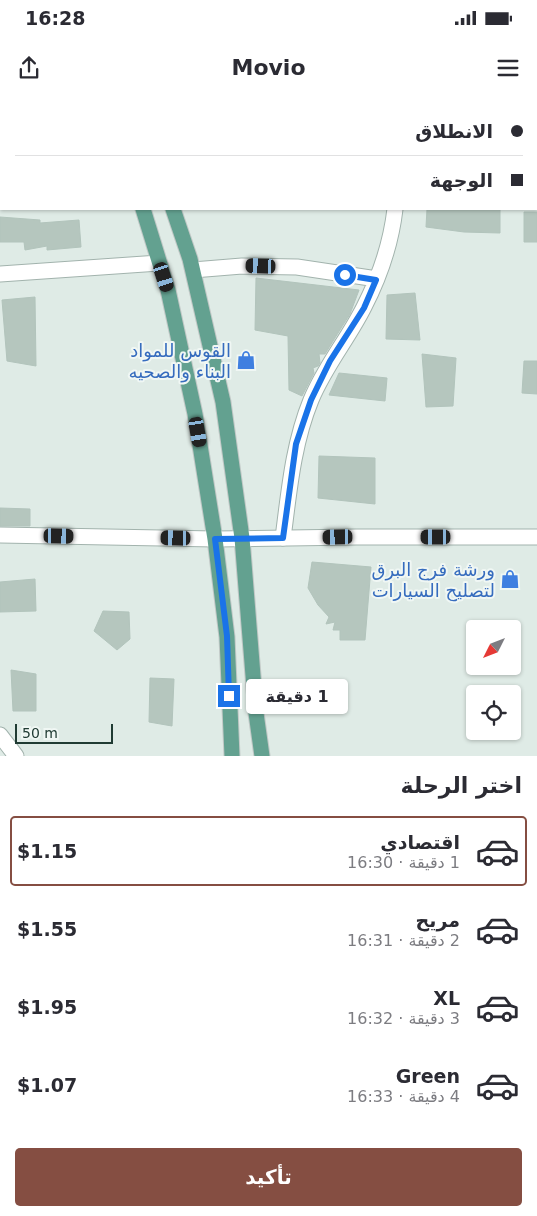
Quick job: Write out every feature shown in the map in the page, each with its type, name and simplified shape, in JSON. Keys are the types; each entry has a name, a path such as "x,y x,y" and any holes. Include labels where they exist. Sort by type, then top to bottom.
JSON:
{"main road":[{"path":"142,210 168,290 195,414 215,539 227,636 232,756"},
{"path":"173,210 193,270 223,402 242,538 256,713 262,756"}],"street":[{"path":"283,538 296,444 311,400 330,361 364,308 392,233 395,210"},
{"path":"0,274 159,263"},
{"path":"193,270 242,266 297,268 376,280"},
{"path":"0,535 215,539 537,537"},
{"path":"0,736 16,756"}],"building":[{"path":"427,210 500,210 500,233 464,232 426,227"},
{"path":"524,212 537,212 537,242 524,242"},
{"path":"0,217 40,220 40,223 79,220 81,247 47,250 47,246 25,250 24,242 0,242"},
{"path":"256,278 359,290 350,314 325,354 319,354 320,363 313,368 314,373 302,396 289,390 288,336 255,330"},
{"path":"415,293 420,340 386,339 387,295"},
{"path":"35,297 36,366 7,361 2,300"},
{"path":"422,354 456,358 453,406 426,407"},
{"path":"524,361 537,361 537,394 522,393"},
{"path":"339,373 387,378 385,401 329,395"},
{"path":"319,456 375,458 375,504 318,498"},
{"path":"0,508 30,509 30,526 0,526"},
{"path":"312,562 371,567 365,640 340,640 340,630 333,630 335,622 326,624 329,617 318,605 308,588"},
{"path":"35,579 36,611 0,612 0,582"},
{"path":"103,611 129,612 130,639 117,650 94,631"},
{"path":"11,670 36,674 36,711 13,711"},
{"path":"150,678 174,679 172,726 149,722"}],"place":[{"name":"القوس للمواد البناء والصحيه","path":"246,360"},
{"name":"ورشة فرج البرق لتصليح السيارات","path":"510,579"}],"route":[{"path":"229,696 227,636 215,539 283,538 296,444 311,400 330,361 364,308 376,280 345,275"}]}
